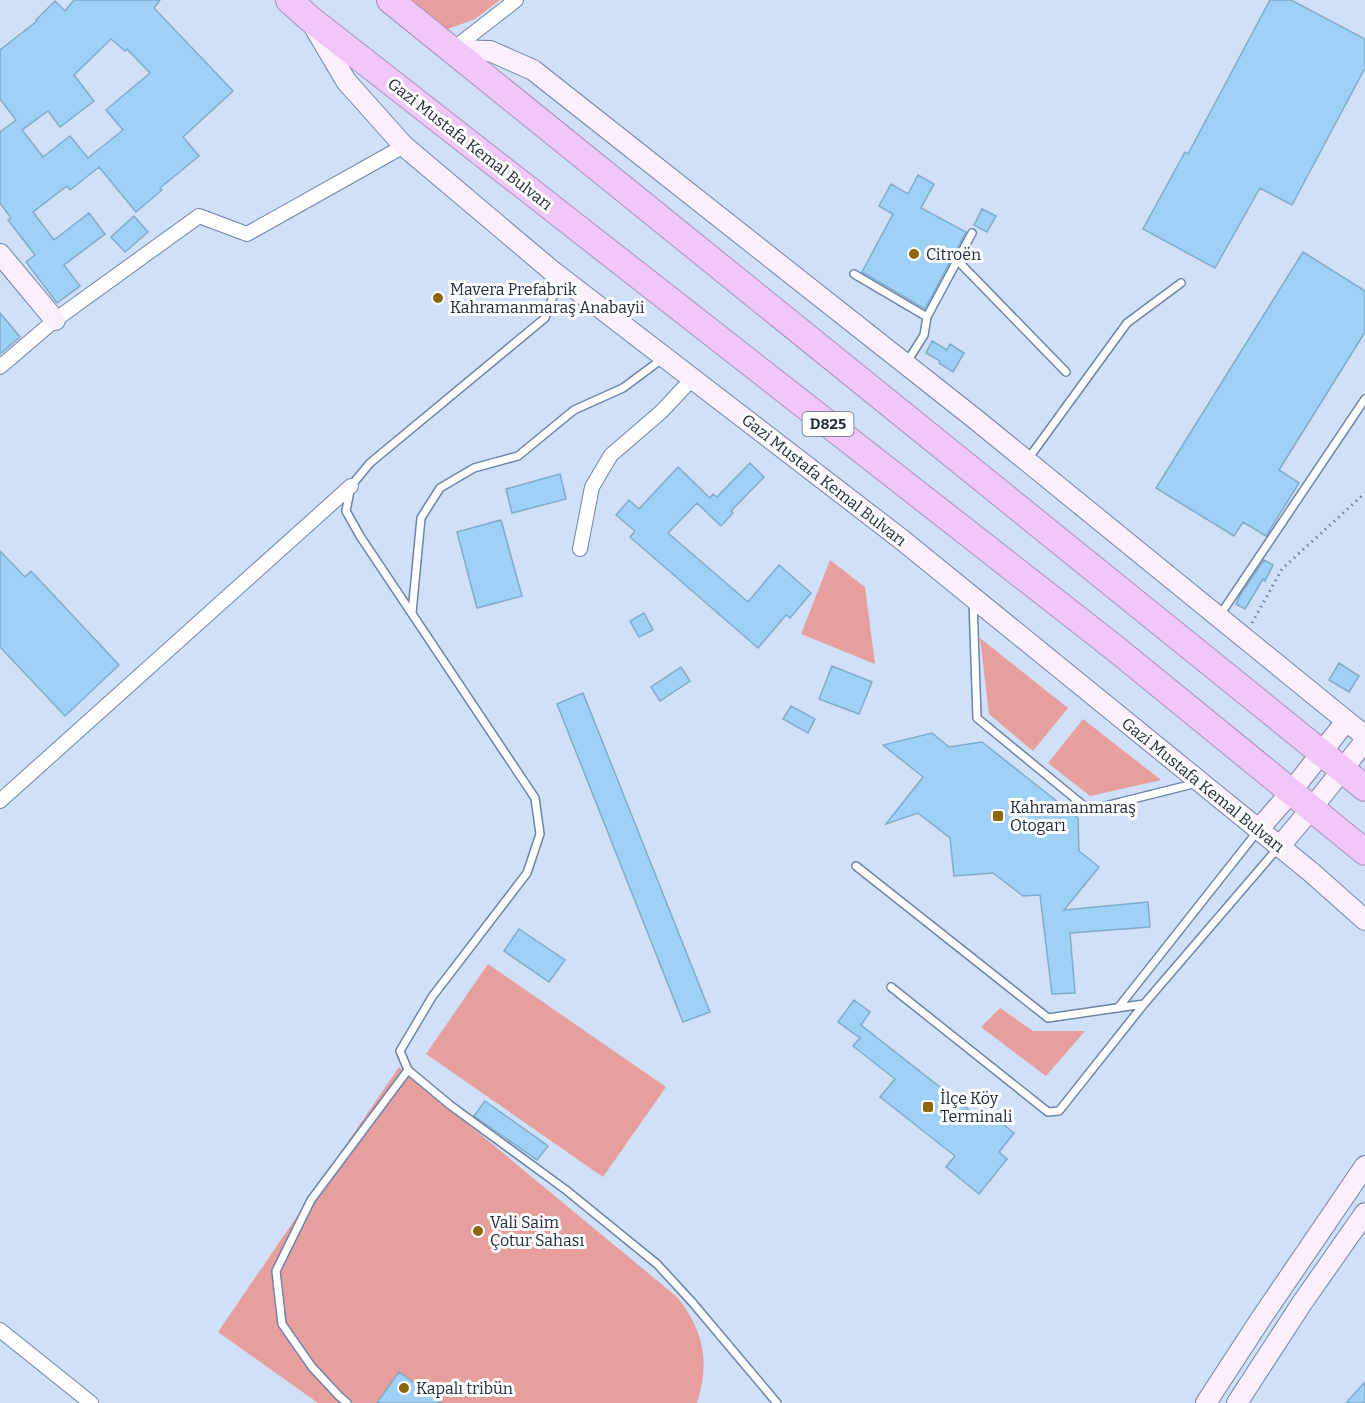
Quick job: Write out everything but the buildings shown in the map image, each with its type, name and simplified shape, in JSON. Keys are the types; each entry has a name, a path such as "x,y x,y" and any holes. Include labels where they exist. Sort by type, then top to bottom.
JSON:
{"highway":[{"name":"Gazi Mustafa Kemal Bulvarı","path":"289,0 1106,642 1365,852"},
{"path":"390,0 1365,788"}],"street":[{"path":"452,50 516,0"},
{"name":"Gazi Mustafa Kemal Bulvarı","path":"309,18 346,81 404,146 550,270 901,539 1311,872 1365,920"},
{"path":"452,50 490,51 533,70 906,364 1219,617 1365,739 1343,770 1279,847"},
{"path":"0,367 56,320 199,216 247,234 404,146"},
{"path":"0,254 56,320"},
{"path":"580,549 592,487 611,455 661,412 692,379"},
{"path":"0,801 351,486"},
{"path":"1258,830 1291,792 1346,721"},
{"path":"1206,1403 1365,1166"},
{"path":"1237,1403 1302,1303 1365,1213"},
{"path":"0,1330 91,1403"}],"lane":[{"path":"906,364 924,335 927,317 972,233"},
{"path":"957,260 1066,372"},
{"path":"550,270 553,296 545,318 370,464 351,486 346,511 360,536 535,798 540,834 527,873 432,997 400,1051 408,1070 450,1106 566,1190 657,1264 777,1403"},
{"path":"854,274 927,317"},
{"path":"1026,461 1127,323 1181,283"},
{"path":"412,613 421,518 440,488 474,468 518,456 574,410 623,388 664,357"},
{"path":"1219,617 1365,399"},
{"path":"973,598 977,718 1089,810 1200,782"},
{"path":"1118,1008 1258,830"},
{"path":"891,987 1048,1112 1059,1111 1144,1004 1279,847"},
{"path":"856,866 1048,1018 1144,1004"},
{"path":"348,1403 312,1367 282,1324 276,1271 311,1200 408,1070"}],"path":[{"path":"1244,638 1282,569 1365,493"}],"shaded area":[{"path":"399,0 500,0 475,19 440,32"},
{"path":"830,560 865,587 875,664 801,634"},
{"path":"980,638 1068,708 1033,751 989,714"},
{"path":"1083,719 1161,780 1090,796 1048,763"},
{"path":"488,964 666,1087 603,1177 426,1054"},
{"path":"1000,1008 1033,1031 1085,1031 1046,1076 981,1027"},
{"path":"399,1067 677,1297 699,1334 702,1347 703,1374 697,1403 318,1403 218,1332"}],"place":[{"name":"Citroën","path":"914,254"},
{"name":"Mavera Prefabrik Kahramanmaraş Anabayii","path":"438,298"},
{"name":"Kahramanmaraş Otogarı","path":"998,816"},
{"name":"İlçe Köy Terminali","path":"928,1107"},
{"name":"Vali Saim Çotur Sahası","path":"478,1231"},
{"name":"Kapalı tribün","path":"404,1388"}]}
